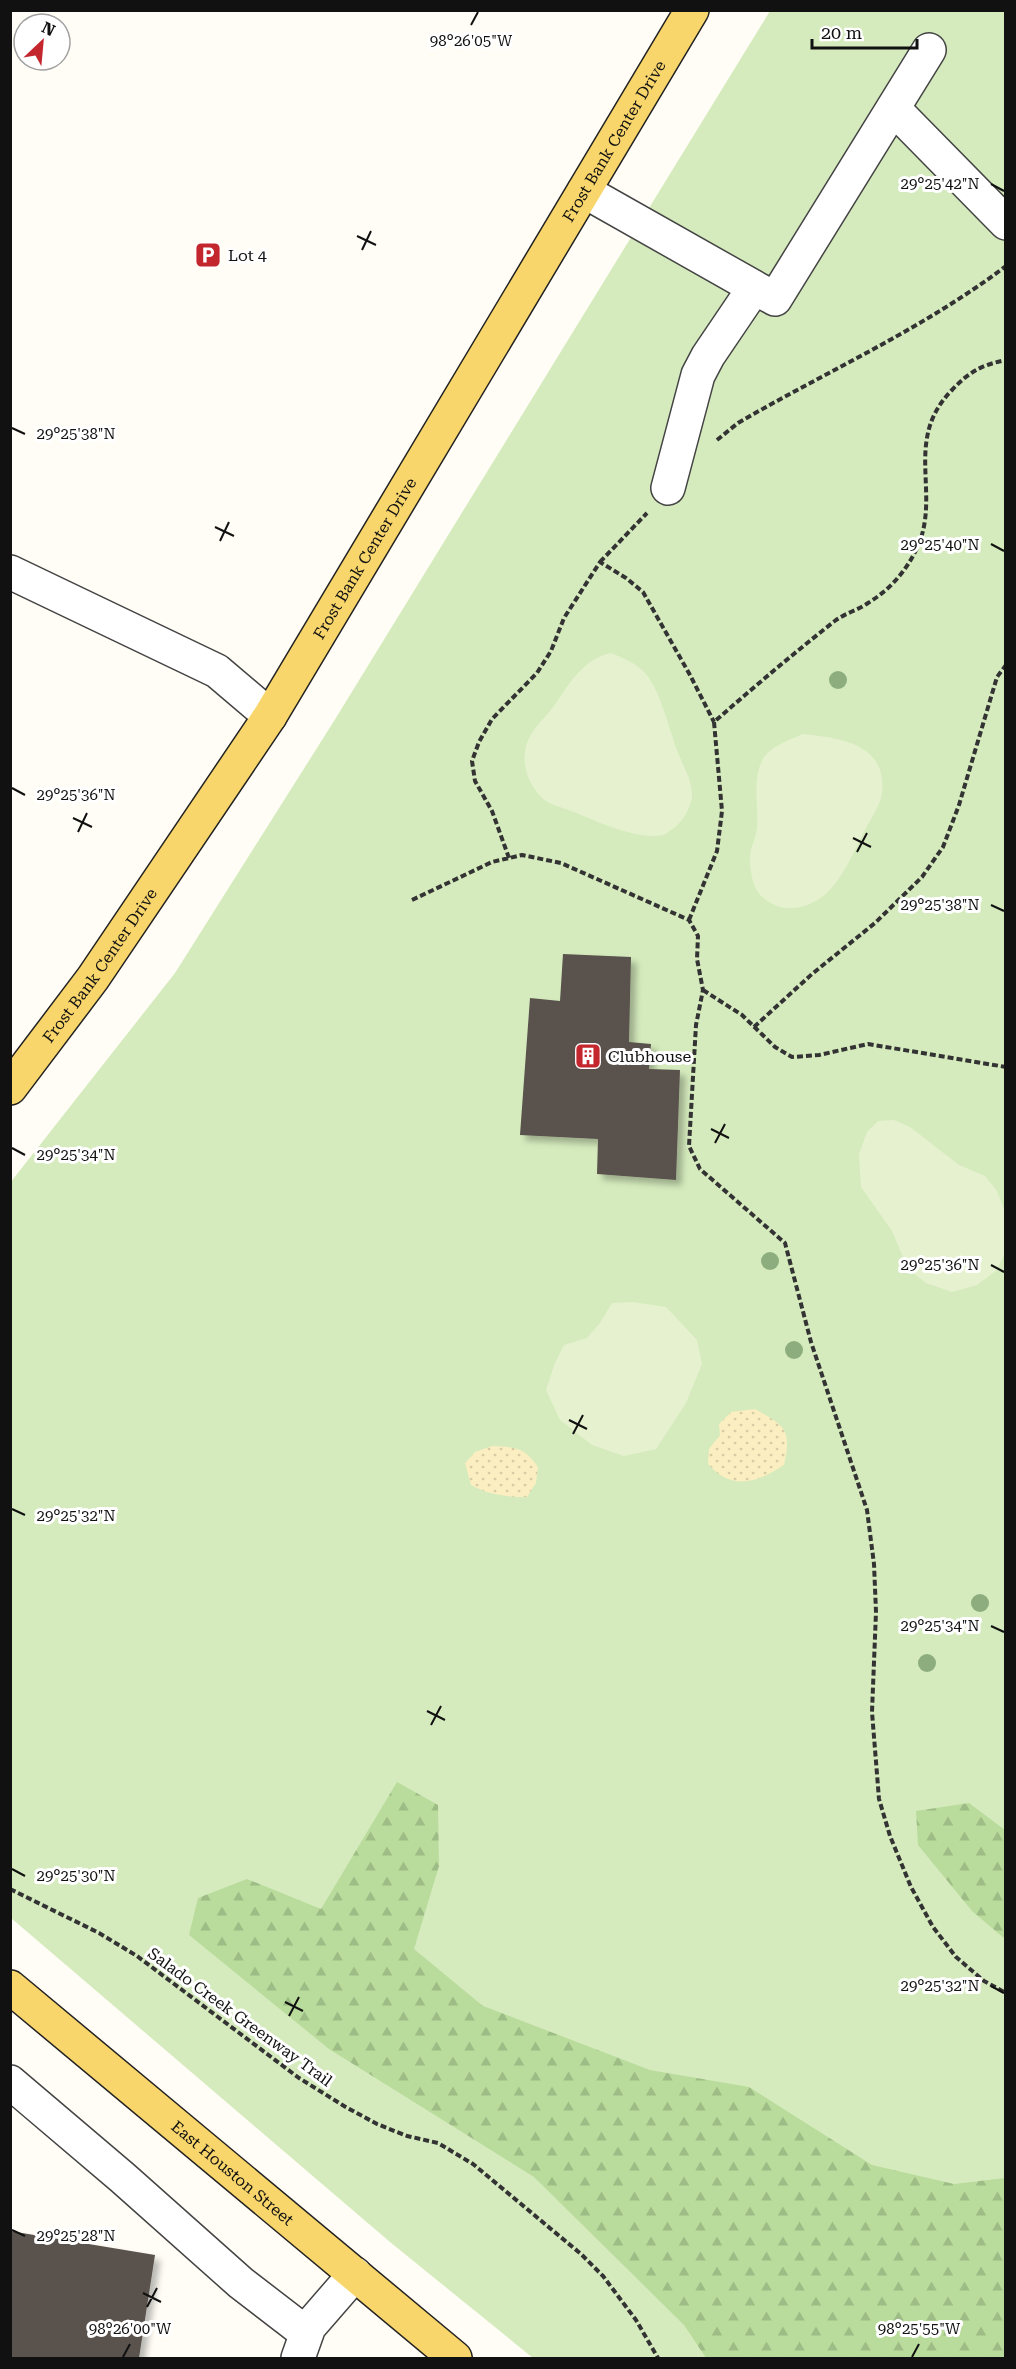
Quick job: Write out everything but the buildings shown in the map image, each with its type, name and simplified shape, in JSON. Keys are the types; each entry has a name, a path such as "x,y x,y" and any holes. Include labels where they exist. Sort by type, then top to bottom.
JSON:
{"main road":[{"name":"Frost Bank Center Drive","path":"10,1088 93,978 270,716 692,10"},
{"name":"East Houston Street","path":"10,1987 455,2358"}],"lane":[{"path":"584,191 776,299 929,50"},
{"path":"893,108 1005,221"},
{"path":"668,488 698,375 708,356 754,288"},
{"path":"10,572 217,671 270,716"},
{"path":"10,2082 241,2283 302,2346 309,2326 355,2274"}],"path":[{"path":"711,445 738,423 933,314 980,286 1005,266"},
{"path":"714,722 773,670 839,618 867,604 892,585 907,567 919,543 926,516 924,453 929,424 943,399 964,377 984,365 1005,360"},
{"path":"509,858 492,811 474,781 472,761 479,742 492,719 537,673 550,651 564,618 600,562 668,488"},
{"path":"600,562 643,592 714,722 722,811 717,850 689,920"},
{"path":"754,1027 812,974 875,923 922,877 943,847 959,804 997,677 1005,665"},
{"path":"412,900 492,862 522,855 561,863 689,920 698,936 697,959 703,990 696,1025 689,1146 700,1169 785,1243 811,1342 867,1510 874,1564 876,1612 872,1712 879,1799 890,1836 911,1887 933,1927 956,1957 984,1981 1005,1993"},
{"path":"703,990 742,1015 775,1047 792,1057 819,1055 868,1044 1005,1067"},
{"name":"Salado Creek Greenway Trail","path":"10,1888 99,1932 137,1956 299,2078 344,2106 397,2132 438,2143 473,2164 581,2254 603,2276 636,2320 658,2358"}],"green space":[{"path":"770,11 1005,11 1005,2358 533,2358 390,2242 11,1918 10,1183 175,973 334,721"},
{"path":"611,653 639,667 652,682 690,782 692,797 687,812 681,822 663,835 641,835 629,832 551,804 536,792 525,765 525,752 529,738 567,687 586,665"},
{"path":"803,734 846,741 869,753 877,763 882,776 882,793 877,809 837,882 818,900 806,906 787,908 773,904 757,891 751,873 750,855 757,829 757,783 760,765 772,749"},
{"path":"894,1120 910,1127 959,1165 985,1176 997,1191 1005,1212 1005,1253 996,1271 977,1285 952,1292 926,1283 908,1269 892,1231 861,1187 859,1154 867,1132 878,1121"},
{"path":"633,1302 666,1307 697,1340 702,1364 686,1403 656,1449 624,1456 592,1445 560,1420 546,1390 564,1345 587,1338 600,1323 612,1303"},
{"path":"397,1782 438,1805 439,1866 414,1949 483,2006 650,2070 749,2087 872,2165 954,2184 1005,2178 1005,2358 706,2358 684,2325 534,2177 329,2049 189,1935 198,1898 247,1879 321,1909"},
{"path":"969,1803 1005,1830 1005,1939 972,1911 918,1845 916,1811"}],"sand":[{"path":"755,1409 784,1430 787,1443 784,1465 754,1480 735,1481 726,1478 708,1464 709,1449 720,1435 719,1424 731,1412"},
{"path":"492,1446 518,1449 528,1455 538,1467 536,1483 527,1497 498,1495 471,1485 465,1463 475,1452"}],"place":[{"name":"Lot 4","path":"208,255"},
{"name":"Clubhouse","path":"588,1056"}]}
